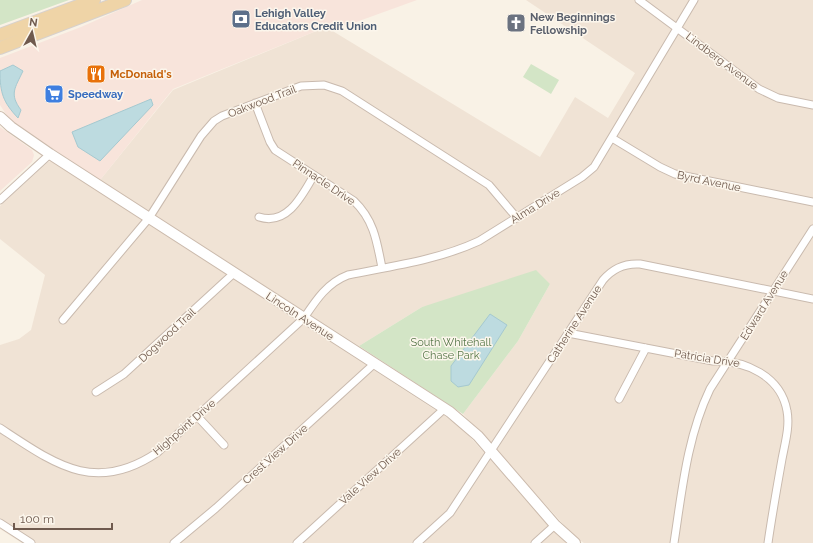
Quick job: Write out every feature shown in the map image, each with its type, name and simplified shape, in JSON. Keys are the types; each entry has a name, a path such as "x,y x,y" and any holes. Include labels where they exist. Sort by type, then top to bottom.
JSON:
{"main road":[{"path":"0,35 94,0"},
{"path":"0,48 125,0"}],"street":[{"name":"Lindberg Avenue","path":"639,0 759,89 778,98 813,104"},
{"name":"Alma Drive","path":"304,318 323,292 336,280 348,275 434,258 463,249 517,218 588,173 612,138 694,0"},
{"name":"Oakwood Trail","path":"63,320 149,218 207,128 222,116 305,85 324,85 338,89 489,185 517,218"},
{"name":"Pinnacle Drive","path":"255,103 270,142 275,150 354,201 362,208 371,222 382,268"},
{"name":"Lincoln Avenue","path":"0,117 10,127 50,154 444,409 478,436 555,525 575,543"},
{"name":"Byrd Avenue","path":"612,138 660,167 675,174 813,202"},
{"path":"0,200 50,154"},
{"path":"259,217 273,219 287,212 300,198 314,175"},
{"name":"Edward Avenue","path":"674,543 691,442 696,421 710,388 730,360 813,229"},
{"name":"Catherine Avenue","path":"417,543 450,513 603,280 609,274 624,265 640,264 813,298"},
{"name":"Dogwood Trail","path":"96,392 124,374 234,273"},
{"name":"Highpoint Drive","path":"0,428 47,458 65,467 88,472 102,472 125,468 158,452 304,318"},
{"name":"Patricia Drive","path":"568,333 713,361 730,360 748,365 772,381 782,396 787,412 788,425 768,543"},
{"path":"620,399 646,348"},
{"name":"Crest View Drive","path":"174,543 216,508 375,363"},
{"name":"Vale View Drive","path":"297,543 444,409"},
{"path":"197,416 224,445"},
{"path":"0,523 31,543"},
{"path":"536,543 555,525"}],"shaded area":[{"path":"142,0 417,0 348,25 326,27 173,89 100,180 28,133 8,117 0,105 0,58 81,27"},
{"path":"526,0 813,0 813,543 584,543 575,537 463,414 518,341 550,284 422,307 359,346 100,180 173,90 326,27 540,157 575,97 608,118 635,73"},
{"path":"0,127 32,150 34,155 32,162 0,191"},
{"path":"51,161 460,426 566,543 22,543 0,529 0,345 19,339 31,330 45,275 0,239 0,206 48,162"}],"green space":[{"path":"0,0 69,0 0,25"},
{"path":"531,64 559,80 551,94 523,77"},
{"name":"South Whitehall Chase Park","path":"536,270 550,284 518,341 463,414 359,346 422,307"}],"water":[{"path":"13,65 23,71 14,91 15,100 21,110 18,118 3,97 1,85 0,71"},
{"path":"151,99 153,105 100,161 78,147 72,132"},
{"path":"490,314 507,325 469,385 458,387 451,381 451,366"}],"place":[{"name":"Lehigh Valley Educators Credit Union","path":"241,19"},
{"name":"New Beginnings Fellowship","path":"516,23"},
{"name":"McDonald's","path":"96,74"},
{"name":"Speedway","path":"54,94"}]}
